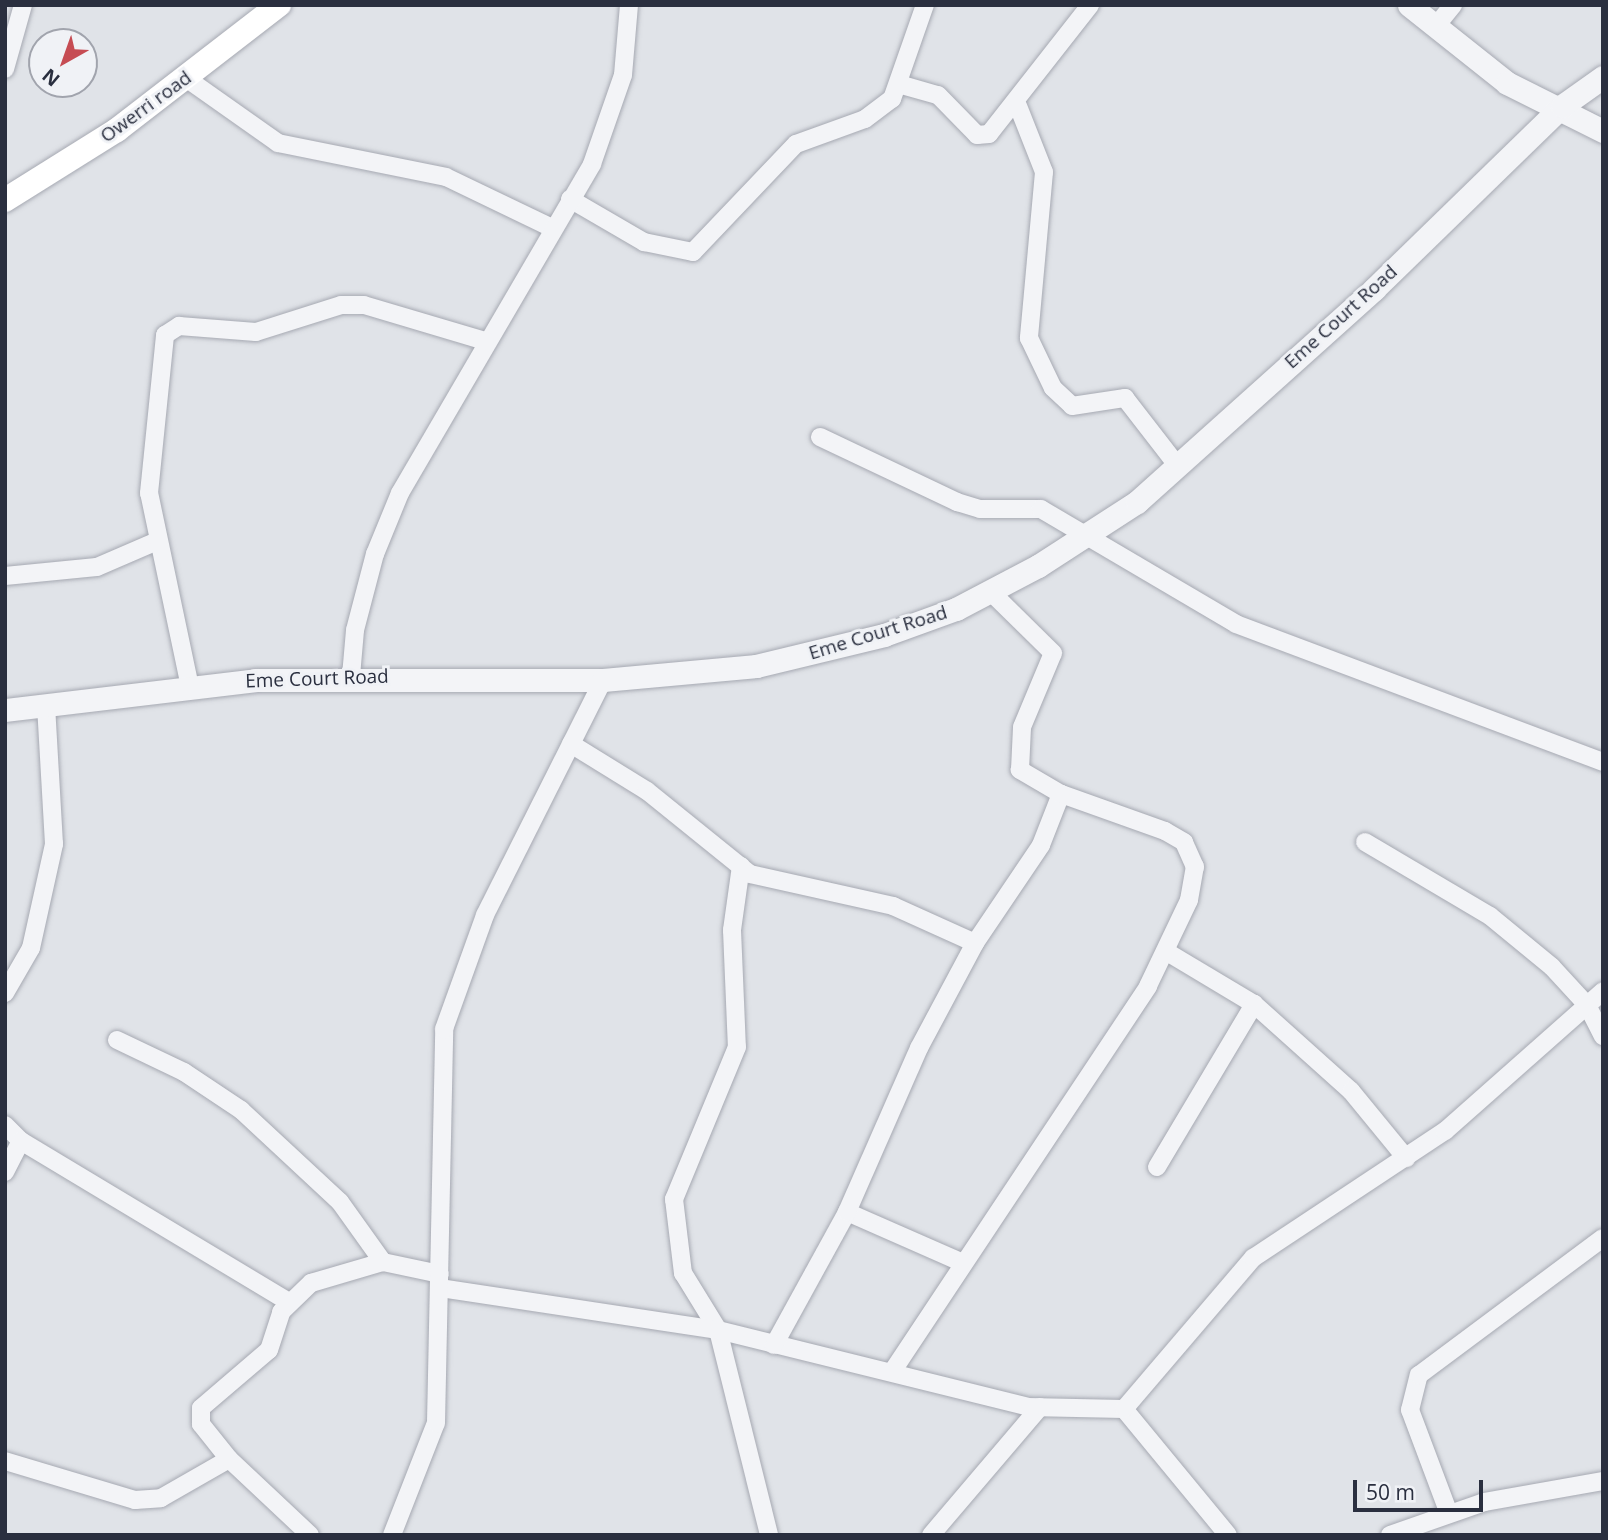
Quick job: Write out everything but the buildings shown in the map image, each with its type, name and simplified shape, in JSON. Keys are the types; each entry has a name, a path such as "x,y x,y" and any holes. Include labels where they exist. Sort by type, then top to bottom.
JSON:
{"main road":[{"name":"Owerri road","path":"5,200 186,78 279,5"}],"street":[{"path":"5,69 23,5"},
{"path":"351,676 355,630 375,554 400,493 485,341 592,164 623,75 629,5"},
{"path":"570,199 644,242 693,252 796,144 865,119 902,85 925,5"},
{"path":"902,85 938,95 977,135 989,134 1018,106 1090,5"},
{"path":"1409,5 1507,83 1562,106 1603,131"},
{"path":"1436,26 1454,5"},
{"name":"Eme Court Road","path":"5,710 190,687 351,676 603,680 811,655 884,635 989,591 1086,536 1177,465 1374,289 1562,106 1603,77"},
{"path":"186,78 278,143 473,185 552,228"},
{"path":"1018,106 1044,172 1029,338 1053,388 1072,406 1125,398 1177,465"},
{"path":"190,687 157,541 150,457 164,335 179,326 256,332 341,305 364,305 485,341"},
{"path":"820,437 957,502 980,509 1026,505 1086,536 1236,624 1603,762"},
{"path":"5,576 97,567 157,541"},
{"path":"892,1372 961,1262 1167,952 1189,900 1193,853 1164,831 1061,794 1020,770 1017,755 1053,653 989,591"},
{"path":"392,1535 436,1423 444,1029 466,959 603,680"},
{"path":"5,993 31,948 54,844 46,705"},
{"path":"571,744 647,791 741,866 771,882 893,906 975,943"},
{"path":"774,1345 847,1212 897,1093 975,943 1041,845 1061,794"},
{"path":"1365,842 1490,916 1587,1005 1603,1036"},
{"path":"741,866 732,930 737,1046 674,1199 683,1273 718,1330 769,1535"},
{"path":"1167,952 1254,1004 1351,1091 1406,1158"},
{"path":"1124,1409 1253,1258 1406,1158 1603,990"},
{"path":"1157,1167 1254,1004"},
{"path":"117,1040 184,1072 240,1110 340,1202 383,1262"},
{"path":"5,1125 21,1142 289,1302"},
{"path":"5,1172 21,1142"},
{"path":"847,1212 961,1262"},
{"path":"1448,1511 1410,1410 1419,1375 1603,1238"},
{"path":"310,1535 229,1459 201,1424 201,1408 268,1350 289,1302 346,1269 383,1262 440,1281 718,1330 1040,1407 1124,1409 1228,1535"},
{"path":"931,1535 1040,1407"},
{"path":"5,1461 135,1500 161,1498 229,1459"},
{"path":"1392,1534 1448,1511 1603,1481"}]}
